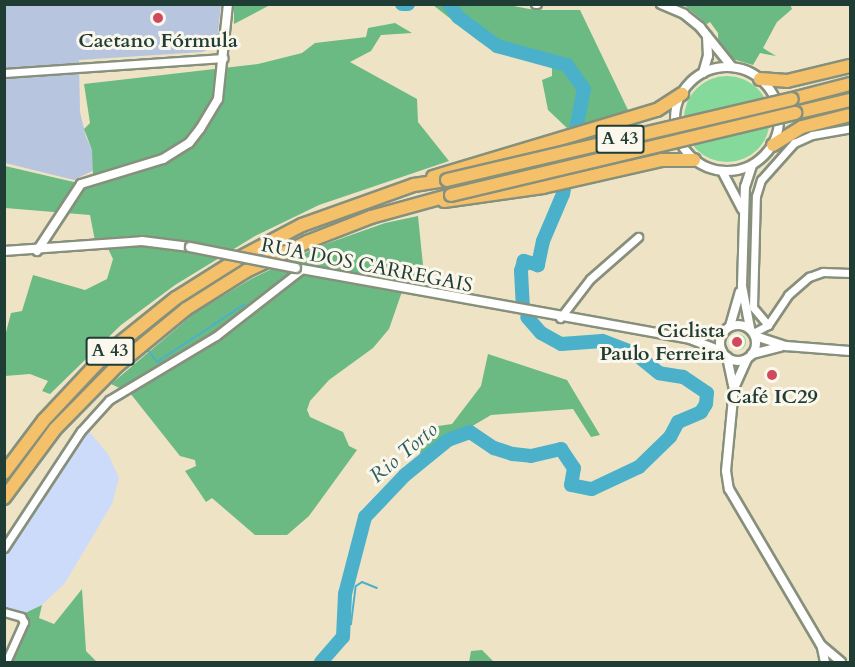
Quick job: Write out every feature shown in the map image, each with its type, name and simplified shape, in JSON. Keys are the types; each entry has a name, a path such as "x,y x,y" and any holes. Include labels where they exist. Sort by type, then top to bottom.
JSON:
{"highway":[{"path":"760,79 787,81 850,66"},
{"name":"A 43","path":"447,176 850,84"},
{"name":"A 43","path":"4,473 44,420 105,355 176,298 241,257 302,225 414,185 657,110 682,94"},
{"name":"A 43","path":"451,198 850,100"},
{"path":"773,145 802,127 850,115"},
{"name":"A 43","path":"4,498 55,429 117,365 186,309 246,271 307,242 371,217 419,204 607,173 662,160 694,159"}],"street":[{"path":"37,251 81,184 163,159 189,143 218,99 228,4"},
{"path":"661,4 684,14 707,35 732,67 760,79 773,95 779,114 773,145 752,165 722,171"},
{"path":"707,35 708,56 703,73 682,94 675,114 677,134 694,159 722,171 736,191 743,212"},
{"path":"4,73 223,58"},
{"path":"703,73 732,67"},
{"path":"768,325 753,307 756,196 761,180 794,143 812,135 850,128"},
{"path":"752,165 743,212 742,286 753,332 749,356 734,388 726,471 729,489 821,645 841,663"},
{"path":"560,318 590,279 638,237"},
{"name":"RUA DOS CARREGAIS","path":"4,251 37,251 142,241 190,247 560,318 690,339 724,354 749,356"},
{"path":"4,548 81,431 109,400 216,336 299,269"},
{"path":"753,332 768,325 788,295 809,277 823,272 850,273"},
{"path":"734,388 724,354 727,329 742,286"},
{"name":"RUA DOS CARREGAIS","path":"690,339 727,329 753,332"},
{"path":"753,332 786,346 850,351"},
{"path":"749,356 786,346"},
{"path":"4,612 21,617 24,622 6,663"},
{"path":"821,645 825,663"}],"shaded area":[{"path":"5,5 221,5 217,42 213,48 202,52 79,60 80,112 86,137 100,167 74,180 5,163"},
{"path":"87,429 108,454 119,478 112,504 65,583 42,605 23,614 5,608 5,555"}],"green space":[{"path":"234,4 270,5 234,24"},
{"path":"790,4 792,9 777,22 763,48 776,56 760,53 753,65 729,58 719,61 718,33 710,22 707,24 684,5"},
{"path":"433,5 508,5 535,10 580,10 629,112 567,128 548,110 542,80 552,76 552,68 558,60 480,42"},
{"path":"395,23 412,33 381,35 371,51 350,62 417,99 418,122 449,161 319,205 255,236 175,285 121,325 50,394 42,391 48,381 30,374 5,376 5,336 11,313 22,311 33,275 85,290 107,279 113,259 104,240 95,241 90,215 5,208 5,166 78,183 93,175 92,150 84,129 90,123 84,84 258,64 302,53 315,43 366,37 368,28"},
{"path":"727,76 744,79 758,88 767,102 770,119 767,136 758,150 744,159 727,162 710,159 696,150 687,136 684,119 687,102 696,88 710,79"},
{"path":"418,216 424,275 405,283 389,329 373,348 329,380 310,401 307,410 310,417 343,432 349,446 357,450 309,516 287,535 255,535 212,498 206,502 185,471 196,466 195,460 180,456 130,393 111,384 196,312 251,279 320,246 385,223"},
{"path":"738,334 744,336 746,342 744,348 738,350 732,348 730,342 732,336"},
{"path":"488,354 567,380 600,435 591,437 573,409 491,415 420,457 421,440 431,427 452,424 481,386"},
{"path":"82,589 86,651 97,662 11,662 27,626 27,617 23,614 42,605 39,618 54,624"},
{"path":"482,650 494,662 469,662 471,651"}],"waterway":[{"name":"Rio Torto","path":"402,4 408,4"},
{"name":"Rio Torto","path":"449,4 458,17 497,46 567,65 584,89 563,194 543,241 538,265 524,261 521,271 523,307"},
{"path":"148,350 157,362 245,304"},
{"name":"Rio Torto","path":"321,662 343,637 345,594 365,517 405,475 448,440 470,432 494,448 513,454 531,456 561,449 574,468 571,485 592,489 639,467 670,437 678,422 701,412 706,404 707,393 683,377 659,373 634,353 602,341 561,344 541,333 527,317"},
{"path":"342,628 351,624 356,586 362,582 377,588"}],"place":[{"name":"Caetano Fórmula","path":"158,18"},
{"name":"Ciclista Paulo Ferreira","path":"737,342"},
{"name":"Café IC29","path":"772,375"}]}
